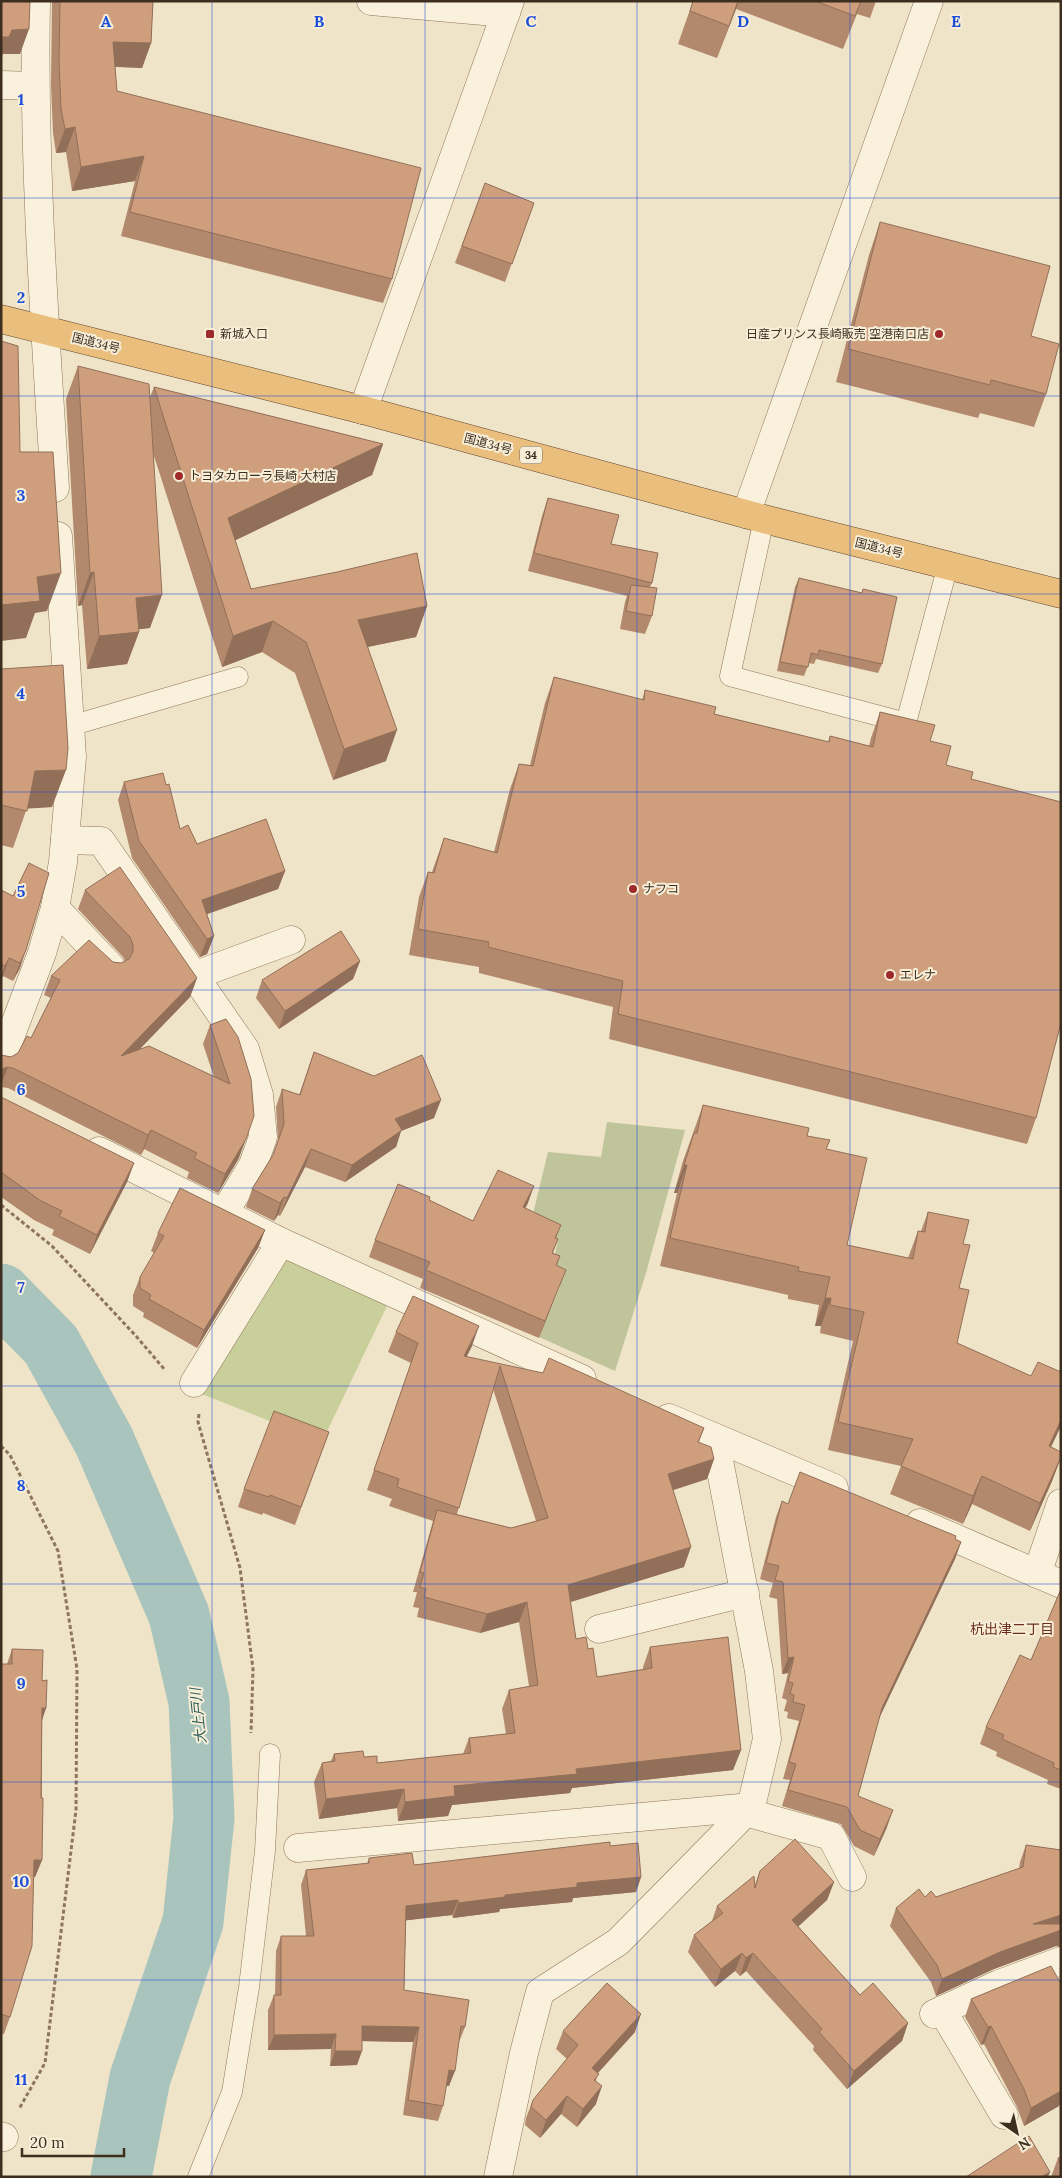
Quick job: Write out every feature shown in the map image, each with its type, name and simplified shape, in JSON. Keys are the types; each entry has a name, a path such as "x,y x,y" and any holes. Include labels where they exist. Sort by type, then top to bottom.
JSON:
{"highway":[{"name":"国道34号","path":"1,319 363,410 755,516 1061,594"}],"street":[{"path":"1,1061 42,953 55,908 65,840 72,757 45,330 35,86 36,1"},
{"path":"363,410 508,7 372,1"},
{"path":"755,516 930,1"},
{"path":"1,86 35,86"},
{"path":"65,840 101,841 245,1049 259,1095 263,1136 253,1165 224,1213"},
{"path":"55,908 111,967"},
{"path":"196,976 291,940"},
{"path":"72,1138 281,1242 607,1390"},
{"path":"186,1389 281,1242"},
{"path":"643,1406 715,1439 858,1497"},
{"path":"498,2177 524,2054 540,1992 618,1942 748,1810 767,1739 745,1593 715,1439"},
{"path":"893,1512 1049,1579 1061,1503"},
{"path":"599,1629 745,1593"},
{"path":"298,1848 748,1810 831,1836 852,1877"},
{"path":"1004,2115 938,2012 999,1984 1061,1960"}],"lane":[{"path":"755,516 730,676 906,723 948,565"},
{"path":"70,726 238,677"},
{"path":"198,2177 232,2092 249,1987 265,1851 270,1754"}],"path":[{"path":"1,1205 52,1246 186,1389 200,1413 198,1422 240,1568 253,1670 250,1754 270,1754"},
{"path":"1,1446 10,1455 58,1551 77,1669 76,1810 45,2063 3,2136"}],"green space":[{"path":"607,1122 685,1130 646,1273 615,1371 539,1337 560,1287 553,1282 552,1268 558,1240 530,1226 548,1152 601,1157"},
{"path":"289,1252 387,1306 322,1442 202,1394"}],"building":[{"path":"1,1 30,1 29,29 12,30 9,37 1,37"},
{"path":"60,1 153,1 151,43 113,42 117,91 421,168 392,279 130,212 144,156 81,167 75,127 65,129 61,109 59,62"},
{"path":"693,1 738,1 729,26 690,11"},
{"path":"815,1 861,1 855,16"},
{"path":"485,183 534,203 512,264 462,246"},
{"name":"日産プリンス長崎販売 空港南口店","path":"880,222 1050,266 1031,336 1059,344 1046,394 991,380 990,385 848,349"},
{"path":"1,341 18,346 20,452 53,452 61,573 37,577 40,601 1,605"},
{"path":"78,366 149,384 162,595 136,598 139,632 99,636 94,572 90,573"},
{"path":"154,387 383,444 228,518 251,589 337,572 417,553 427,606 358,620 397,730 344,749 306,642 273,621 233,636"},
{"path":"548,498 619,515 611,544 658,553 652,583 534,553"},
{"path":"799,578 862,593 863,589 897,597 882,664 819,650 818,655 811,653 808,667 780,662"},
{"path":"631,585 657,588 652,616 626,611"},
{"path":"63,665 68,748 66,770 35,771 27,811 1,805 1,669"},
{"path":"554,677 644,700 645,690 716,707 714,714 829,742 830,736 873,747 880,712 935,725 930,741 951,746 946,765 973,772 971,779 1061,802 1061,1023 1036,1118 618,1014 623,981 488,947 489,942 418,929 428,872 434,873 444,838 497,853 519,764 533,766"},
{"path":"163,773 166,785 169,784 180,829 188,825 197,844 266,819 285,871 202,900 214,936 207,939 139,841 124,782"},
{"path":"29,863 49,873 26,950 20,963 9,958 5,966 1,964 1,890 13,896"},
{"path":"120,867 197,978 121,1056 149,1046 230,1084 210,1025 226,1019 238,1037 251,1079 254,1116 246,1139 225,1174 194,1158 197,1153 151,1130 148,1135 15,1069 8,1067 1,1069 1,1055 11,1057 18,1053 27,1036 31,1038 60,980 51,976 89,940 113,962 121,963 129,959 133,952 130,937 85,890"},
{"path":"341,931 360,961 285,1011 262,980"},
{"path":"314,1052 374,1076 422,1055 441,1100 395,1119 402,1130 352,1165 311,1149 287,1198 284,1197 280,1203 252,1189 273,1155 284,1124 282,1089 300,1095"},
{"path":"1,1097 134,1163 97,1235 59,1216 62,1211 41,1201 1,1172"},
{"path":"703,1105 809,1128 807,1136 830,1140 826,1149 867,1158 847,1245 913,1259 918,1231 925,1232 928,1212 969,1220 963,1244 970,1245 959,1288 969,1290 957,1343 1031,1376 1038,1362 1061,1372 1061,1420 1049,1446 1061,1452 1061,1457 1040,1503 982,1476 973,1496 901,1466 913,1439 838,1422 864,1312 830,1305 831,1298 825,1298 830,1277 798,1271 799,1267 670,1238 687,1165 684,1165 694,1133 697,1133"},
{"path":"498,1170 534,1186 523,1207 561,1225 555,1238 558,1239 552,1253 560,1256 556,1265 566,1270 545,1321 426,1270 430,1262 375,1240 398,1184 430,1197 429,1200 473,1221"},
{"path":"180,1188 265,1230 204,1330 149,1299 151,1295 140,1288 140,1277 164,1236 158,1233"},
{"path":"413,1296 479,1326 464,1356 543,1373 549,1358 704,1428 698,1442 711,1447 714,1459 668,1474 691,1547 568,1585 576,1639 586,1637 588,1649 593,1648 597,1677 652,1668 650,1647 728,1637 741,1750 576,1769 577,1774 454,1786 455,1796 405,1802 404,1789 326,1799 322,1763 335,1761 334,1754 363,1751 364,1757 377,1756 377,1763 471,1753 469,1738 515,1733 509,1690 538,1685 527,1602 487,1614 424,1597 426,1589 420,1587 424,1573 420,1572 437,1510 511,1528 548,1518 500,1366 459,1508 397,1487 399,1479 374,1470 418,1343 396,1332"},
{"path":"274,1411 329,1432 301,1507 270,1495 269,1497 244,1489"},
{"path":"800,1472 956,1536 955,1539 961,1542 882,1708 858,1796 893,1810 880,1839 860,1830 847,1807 788,1790 796,1764 789,1762 805,1705 793,1702 794,1695 790,1694 793,1683 788,1682 794,1657 788,1658 783,1582 775,1580 779,1566 766,1563 782,1501 788,1504"},
{"path":"1061,1589 1061,1770 1053,1767 1054,1763 1002,1739 1004,1735 986,1727 1020,1655 1031,1660"},
{"path":"12,1649 43,1650 42,1681 47,1680 46,1708 42,1708 42,1860 34,1860 32,1946 10,2017 1,2014 1,1664 12,1664"},
{"path":"795,1839 834,1882 792,1920 860,1995 873,1983 908,2023 854,2071 819,2032 822,2029 753,1953 746,1958 742,1953 721,1969 694,1935 723,1913 717,1906 754,1876 755,1888 760,1871"},
{"path":"610,1842 610,1846 638,1843 641,1877 577,1883 577,1887 505,1895 505,1897 458,1903 458,1900 406,1906 404,1990 469,2000 465,2027 461,2026 455,2071 449,2070 443,2106 408,2100 419,2027 362,2026 362,2051 335,2051 336,2034 274,2035 274,1995 281,1995 281,1936 314,1936 306,1870 369,1863 369,1858 412,1853 414,1865"},
{"path":"1026,1845 1061,1850 1061,1915 1033,1924 1061,1924 1061,1930 1000,1952 942,1979 937,1965 896,1908 919,1889 925,1897 931,1891 936,1897 1023,1867"},
{"path":"1051,1966 1061,1984 1061,2091 1031,2108 1024,2089 991,2026 988,2027 971,1999"},
{"path":"607,1983 641,2014 592,2068 599,2074 594,2080 602,2086 583,2109 567,2096 546,2120 531,2107 533,2100 578,2045 563,2031"},
{"path":"1029,2136 1050,2172 1041,2177 966,2177"}],"waterway":[{"name":"大上戸川","path":"1,1294 51,1345 104,1441 179,1615 199,1702 204,1818 193,1922 140,2078 121,2177"}],"place":[{"name":"新城入口","path":"210,334"},
{"name":"日産プリンス長崎販売 空港南口店","path":"939,334"},
{"name":"トヨタカローラ長崎 大村店","path":"179,476"},
{"name":"ナフコ","path":"633,889"},
{"name":"エレナ","path":"890,975"}],"district":[{"name":"杭出津二丁目","path":"1012,1629"}]}
